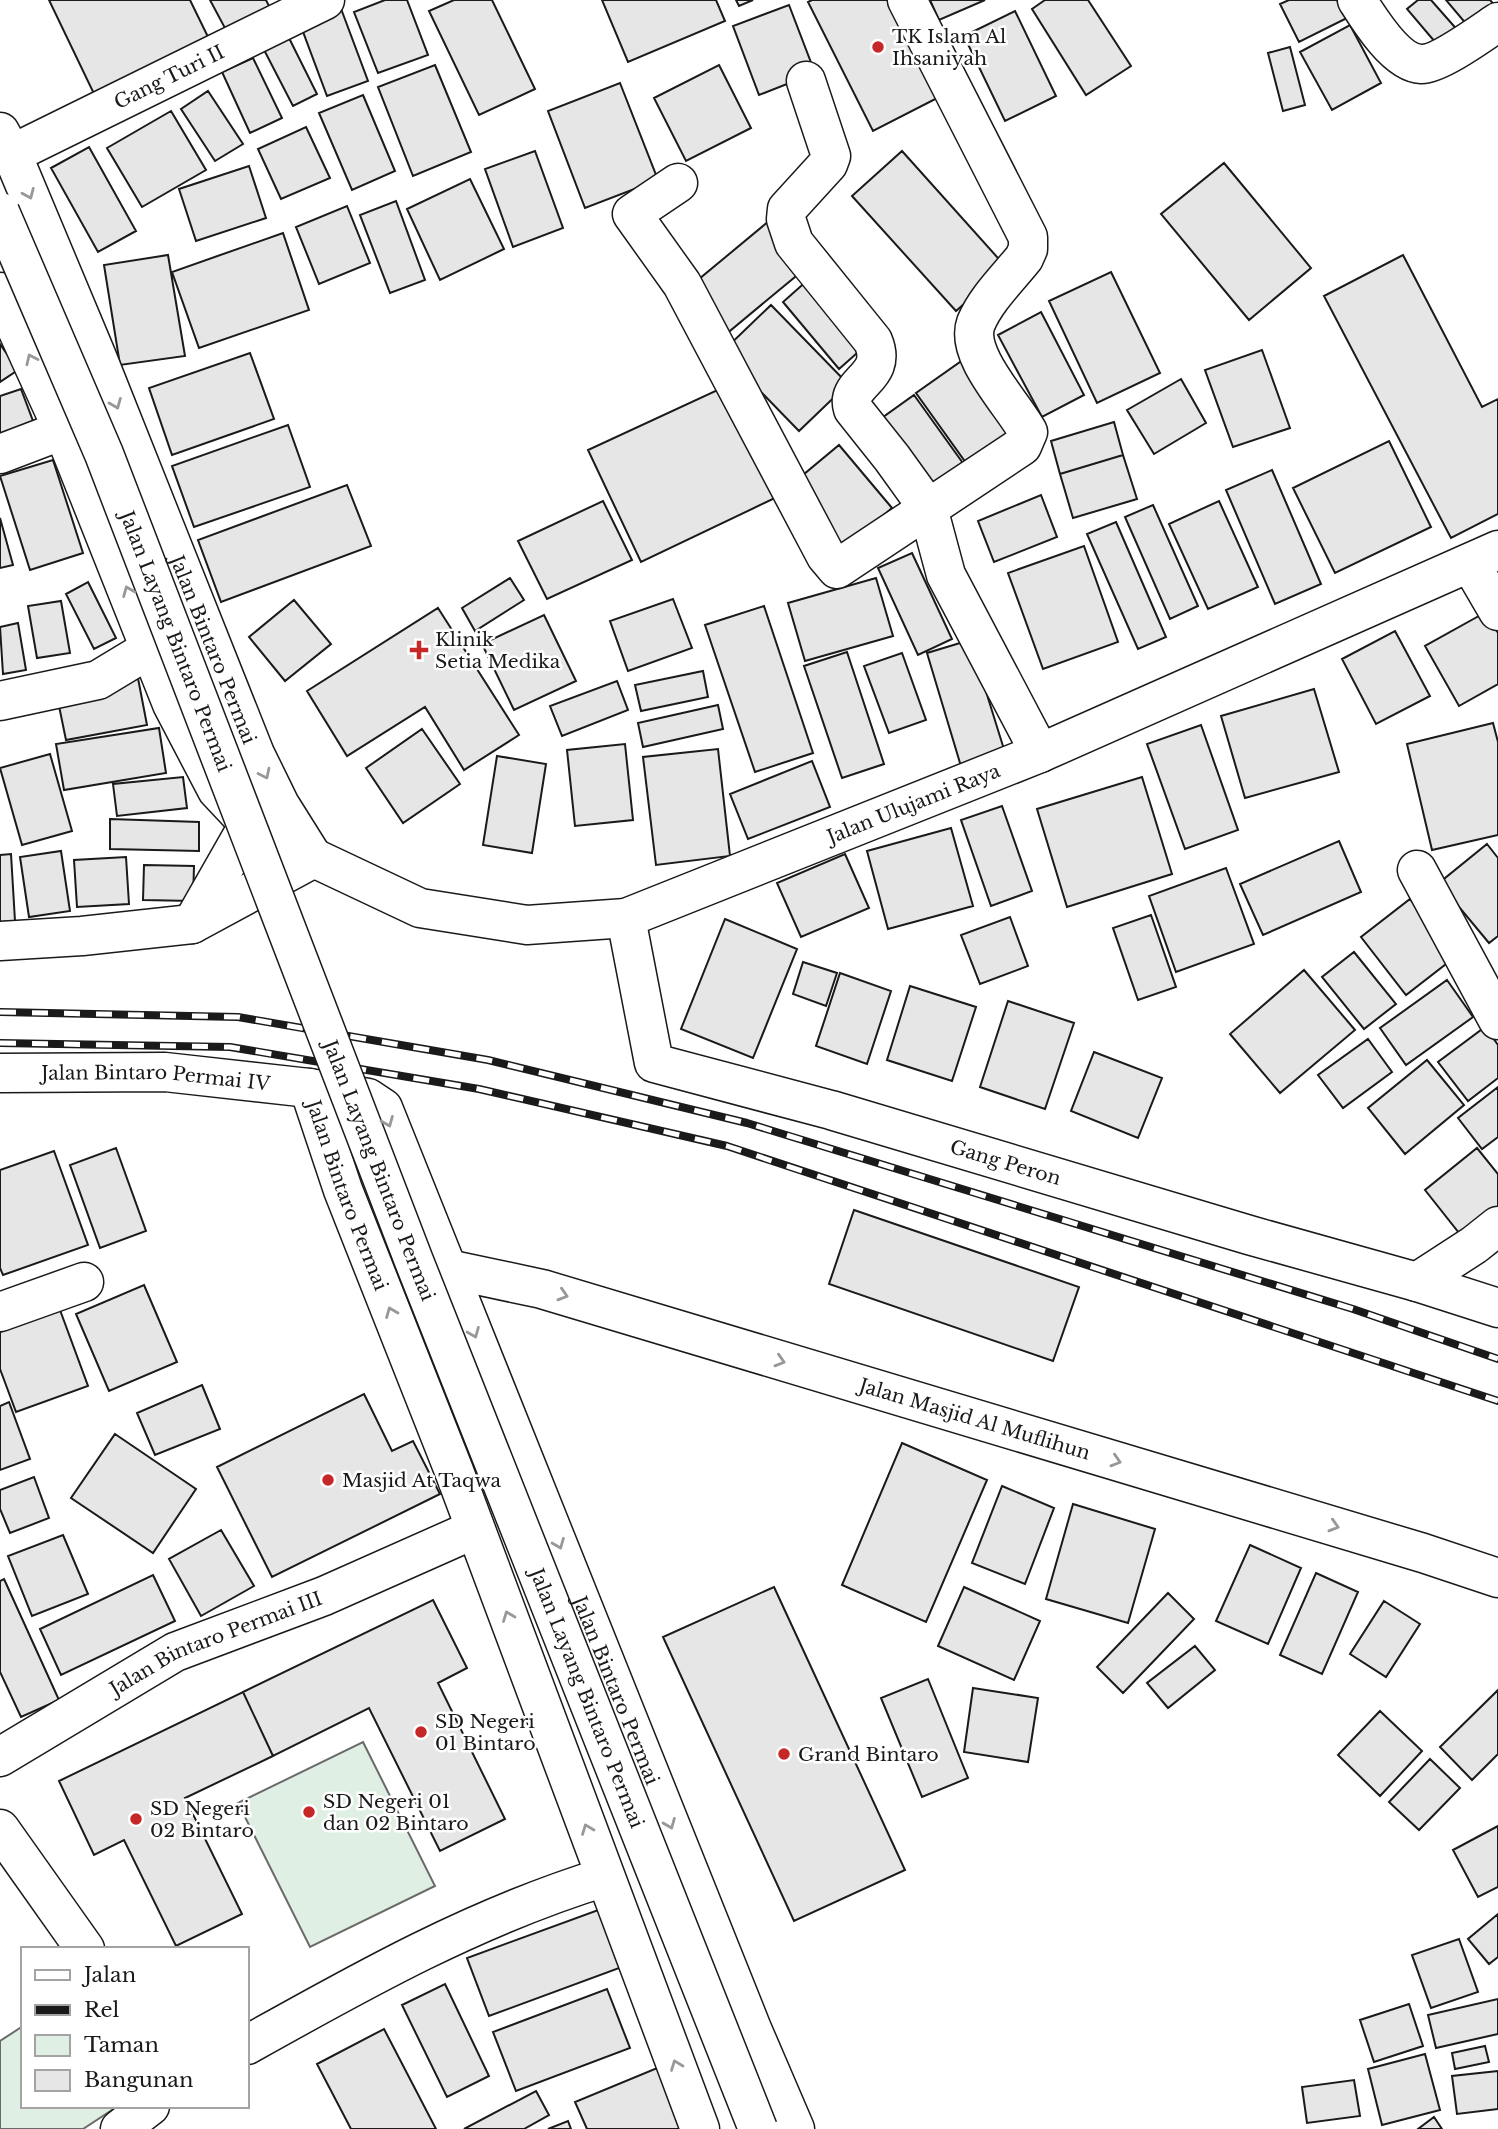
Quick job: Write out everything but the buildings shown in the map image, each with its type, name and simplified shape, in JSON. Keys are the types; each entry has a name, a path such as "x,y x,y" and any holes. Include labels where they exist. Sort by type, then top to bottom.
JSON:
{"street":[{"name":"Gang Turi II","path":"6,143 323,0"},
{"path":"677,183 632,214 682,284 826,556 837,569 1022,446 1028,432 978,356 974,341 975,326 983,309 1024,258 1028,249 1028,237 907,0"},
{"path":"1357,0 1403,58 1422,64 1441,58 1498,22"},
{"path":"806,81 831,156 828,164 787,209 788,230 794,243 873,341 878,353 875,368 854,393 850,401 853,409 928,508 946,575 1040,753"},
{"name":"Jalan Bintaro Permai","path":"6,143 97,357 255,754 280,805 314,858"},
{"name":"Jalan Layang Bintaro Permai","path":"0,212 104,454 414,1261 758,2129"},
{"path":"0,292 63,430 172,704 217,790 250,824 314,858"},
{"path":"0,454 63,430"},
{"path":"1484,557 1498,611"},
{"name":"Jalan Ulujami Raya","path":"314,858 420,908 527,925 626,918 1040,753 1484,557"},
{"path":"151,648 163,656 177,658 190,654 200,645 206,632"},
{"path":"0,701 98,680 151,648"},
{"path":"172,704 175,690 183,678 194,671 208,668 221,671"},
{"path":"192,924 250,824"},
{"path":"0,941 82,936 192,924 314,858"},
{"path":"1417,870 1498,1020"},
{"name":"Gang Peron","path":"626,918 654,1063 831,1110 1498,1308"},
{"name":"Jalan Bintaro Permai IV","path":"0,1073 165,1072 309,1088"},
{"name":"Jalan Bintaro Permai","path":"700,2129 429,1409 343,1190 309,1088 368,1098 383,1108 752,2029 795,2129"},
{"path":"1417,1282 1498,1226"},
{"name":"Jalan Masjid Al Muflihun","path":"448,1269 542,1289 1383,1541 1498,1578"},
{"path":"0,1312 84,1282"},
{"path":"429,1409 430,1400 438,1384 453,1374 479,1373 494,1382"},
{"name":"Jalan Bintaro Permai III","path":"0,1758 175,1652 324,1595 475,1530"},
{"path":"0,1829 84,1947"},
{"path":"248,2044 360,1982 482,1921 568,1888 605,1877"},
{"path":"120,2129 147,2108"}],"green space":[{"path":"363,1742 435,1886 310,1947 238,1803"},
{"path":"21,2027 21,2108 115,2108 83,2129 0,2129 0,2041"}],"railway":[{"path":"0,1012 238,1017 488,1060 747,1123 1353,1309 1498,1359"},
{"path":"0,1043 230,1047 479,1089 727,1146 1498,1401"}],"place":[{"name":"TK Islam Al Ihsaniyah","path":"878,47"},
{"name":"Klinik Setia Medika","path":"419,650"},
{"name":"Masjid At Taqwa","path":"328,1480"},
{"name":"SD Negeri 01 Bintaro","path":"421,1732"},
{"name":"Grand Bintaro","path":"784,1754"},
{"name":"SD Negeri 01 dan 02 Bintaro","path":"309,1812"},
{"name":"SD Negeri 02 Bintaro","path":"136,1819"}]}
